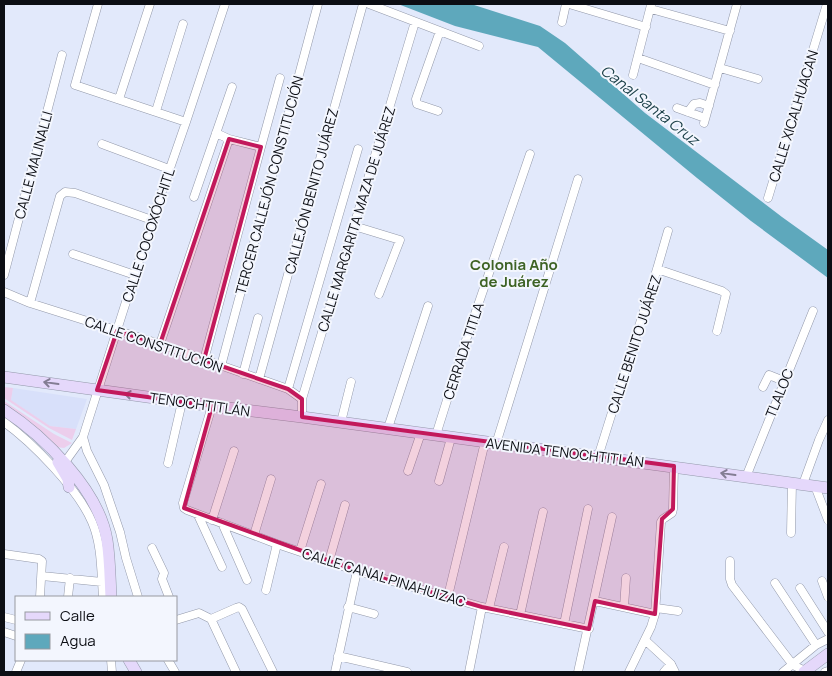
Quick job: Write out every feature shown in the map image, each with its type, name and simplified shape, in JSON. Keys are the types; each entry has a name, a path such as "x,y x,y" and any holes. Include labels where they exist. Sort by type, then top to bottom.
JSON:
{"main road":[{"name":"TENOCHTITLÁN","path":"4,376 302,417"},
{"path":"4,410 65,462 75,475 98,515 106,538 111,596"},
{"name":"AVENIDA TENOCHTITLÁN","path":"302,417 828,488"},
{"path":"55,454 60,468 68,479 69,487"},
{"path":"804,672 828,654"},
{"path":"130,661 136,672"}],"street":[{"path":"98,4 75,85 186,122"},
{"path":"119,99 150,4"},
{"name":"CALLE COCOXÓCHITL","path":"65,462 83,437 152,220 225,4"},
{"name":"TERCER CALLEJÓN CONSTITUCIÓN","path":"220,366 318,4"},
{"name":"CALLEJÓN BENITO JUÁREZ","path":"259,379 363,4"},
{"path":"368,4 479,46"},
{"path":"562,22 568,4 646,28"},
{"path":"676,108 704,120 737,4"},
{"name":"CALLE XICALHUACAN","path":"768,198 825,26 827,4"},
{"path":"633,75 651,6 730,31"},
{"name":"CALLE MARGARITA MAZA DE JUÁREZ","path":"302,417 302,399 415,22"},
{"path":"156,111 183,24"},
{"path":"438,111 417,104 416,99 440,31"},
{"name":"CALLE MALINALLI","path":"4,275 62,56"},
{"path":"638,58 715,85"},
{"path":"720,68 758,79"},
{"path":"204,360 280,78"},
{"path":"194,197 232,87"},
{"path":"688,112 694,104 700,103 709,106"},
{"path":"216,133 261,148"},
{"path":"160,344 229,138"},
{"path":"102,144 169,169"},
{"path":"288,389 358,149"},
{"name":"CERRADA TITLA","path":"436,436 465,344 530,154"},
{"path":"448,596 490,443 578,179"},
{"path":"30,303 60,196 65,192 75,193 152,220"},
{"path":"354,226 400,240 380,294"},
{"name":"CALLE BENITO JUÁREZ","path":"598,457 658,269 668,231"},
{"path":"73,254 135,275"},
{"path":"658,269 726,294 717,331"},
{"name":"CALLE CONSTITUCIÓN","path":"4,292 30,303 160,344 288,389 302,399"},
{"path":"388,428 428,306"},
{"name":"TLALOC","path":"746,476 813,310"},
{"path":"243,374 258,318"},
{"path":"763,387 769,375 784,381"},
{"path":"341,422 352,382"},
{"path":"168,463 182,402"},
{"name":"CALLE CANAL PINAHUIZAC","path":"212,406 183,503 184,508 277,544 357,570 486,607 589,629"},
{"path":"791,533 803,484 828,420"},
{"path":"4,422 18,432 42,455 81,501 92,522 99,548 103,596"},
{"path":"408,471 421,433"},
{"path":"83,437 86,451 104,485 120,532 138,596"},
{"path":"439,481 451,438"},
{"path":"212,520 234,451"},
{"path":"629,672 645,640 656,611 661,522 662,519 672,513 673,509 674,466"},
{"path":"254,535 271,478"},
{"path":"300,552 321,484"},
{"path":"803,484 828,520"},
{"path":"329,561 345,505"},
{"path":"564,624 588,510"},
{"path":"520,615 543,512"},
{"path":"198,515 222,567"},
{"path":"578,672 589,629 612,517"},
{"path":"222,524 247,580"},
{"path":"266,590 277,544"},
{"path":"469,672 504,547"},
{"path":"152,548 164,574 162,579 169,596"},
{"path":"4,554 42,561 40,596"},
{"path":"730,561 732,585 793,665 804,672"},
{"path":"335,672 357,570"},
{"path":"42,576 102,582"},
{"path":"68,596 70,578"},
{"path":"624,607 626,578"},
{"path":"822,581 828,597"},
{"path":"775,583 816,645"},
{"path":"800,588 828,632"},
{"path":"595,601 656,611 678,611"},
{"path":"211,619 239,607 242,609 273,672"},
{"path":"348,607 374,614"},
{"path":"178,618 200,613 211,619 236,672"},
{"path":"783,672 816,645 828,638"},
{"path":"645,640 672,664 675,672"},
{"path":"338,656 407,672"},
{"path":"169,661 175,672"},
{"path":"664,672 672,664"}],"highlighted area":[{"path":"229,139 261,147 204,360 288,389 302,399 302,417 674,466 673,509 662,519 655,614 595,601 589,629 482,607 357,571 184,508 212,406 97,390 117,331 160,344"}],"shaded area":[{"path":"4,387 13,388 11,400 50,426 76,429 72,440 49,428 4,398"},
{"path":"13,388 87,399 76,429 50,426 11,400"},
{"path":"4,401 54,434 72,443 64,448 56,447 26,419 4,404"}],"water":[{"path":"398,4 471,4 540,26 565,43 645,113 828,250 828,278 697,178 538,47 455,26"}],"district":[{"name":"Colonia Año de Juárez","path":"514,272"}],"water label":[{"name":"Canal Santa Cruz","path":"650,105"}]}
